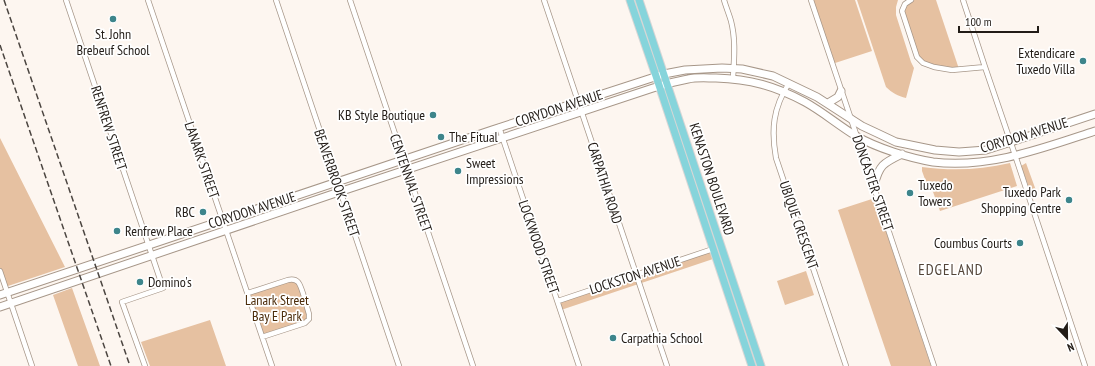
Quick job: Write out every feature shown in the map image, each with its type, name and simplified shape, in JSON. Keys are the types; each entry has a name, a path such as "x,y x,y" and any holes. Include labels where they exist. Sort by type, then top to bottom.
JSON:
{"main road":[{"name":"KENASTON BOULEVARD","path":"630,0 660,75 667,84 761,366"},
{"name":"KENASTON BOULEVARD","path":"639,0 660,75 660,86 752,366"},
{"name":"CORYDON AVENUE","path":"0,295 660,75 685,70 734,68 773,76 817,96 862,126 878,134 896,142 935,150 959,152 986,150 1095,114"},
{"name":"CORYDON AVENUE","path":"0,307 660,86 689,79 733,78 776,88 806,103 842,127 874,144 912,158 934,162 960,163 988,161 1015,156 1095,131"},
{"path":"828,103 838,97 842,91"},
{"path":"829,117 836,108"},
{"path":"874,144 878,134"},
{"path":"874,186 877,174 882,166 886,162 902,154"}],"street":[{"name":"RENFREW STREET","path":"66,0 163,288 122,302 145,366"},
{"name":"LANARK STREET","path":"148,0 272,366"},
{"name":"BEAVERBROOK STREET","path":"276,0 399,366"},
{"name":"CENTENNIAL STREET","path":"350,0 472,366"},
{"name":"CARPATHIA ROAD","path":"544,0 667,366"},
{"path":"724,0 732,28 734,45 733,78"},
{"name":"DONCASTER STREET","path":"811,0 934,366"},
{"path":"910,0 905,4 902,11 917,57 923,63 934,67 952,70 985,67"},
{"path":"963,0 1085,366"},
{"name":"UBIQUE CRESCENT","path":"789,83 780,98 775,115 773,131 776,158 846,366"},
{"name":"LOCKWOOD STREET","path":"499,128 579,366"},
{"name":"LOCKSTON AVENUE","path":"558,301 713,250"},
{"path":"0,271 32,366"},
{"path":"248,293 294,279 300,285 309,314 309,319 305,323 262,337"}],"green space":[{"path":"811,0 855,0 872,51 832,64"},
{"path":"857,0 898,0 896,15 914,68 906,98 895,94 886,87"},
{"path":"911,0 936,0 959,69 952,70 923,63 917,57 902,11"},
{"path":"0,138 65,267 5,287 0,271"},
{"path":"1010,163 1017,186 940,211 929,181 926,182 922,171 922,167 966,169"},
{"path":"1026,163 1038,196 1031,193 1021,166"},
{"path":"875,198 931,366 891,366 838,210"},
{"path":"713,250 716,258 561,310 558,301"},
{"path":"806,271 814,295 785,305 777,281"},
{"name":"Lanark Street Bay E Park","path":"288,280 297,281 309,319 262,337 248,293"},
{"path":"72,288 100,366 78,366 53,295"},
{"path":"210,320 226,366 150,366 141,342"}],"railway":[{"path":"4,0 130,366"},
{"path":"0,45 111,366"}],"place":[{"name":"St. John Brebeuf School","path":"113,19"},
{"name":"Extendicare Tuxedo Villa","path":"1083,61"},
{"name":"KB Style Boutique","path":"433,115"},
{"name":"The Fitual","path":"441,137"},
{"name":"Sweet Impressions","path":"458,171"},
{"name":"Tuxedo Towers","path":"910,193"},
{"name":"Tuxedo Park Shopping Centre","path":"1069,200"},
{"name":"RBC","path":"203,212"},
{"name":"Renfrew Place","path":"117,231"},
{"name":"Coumbus Courts","path":"1020,243"},
{"name":"Domino's","path":"140,282"},
{"name":"Carpathia School","path":"613,338"}],"district":[{"name":"EDGELAND","path":"951,269"}]}
